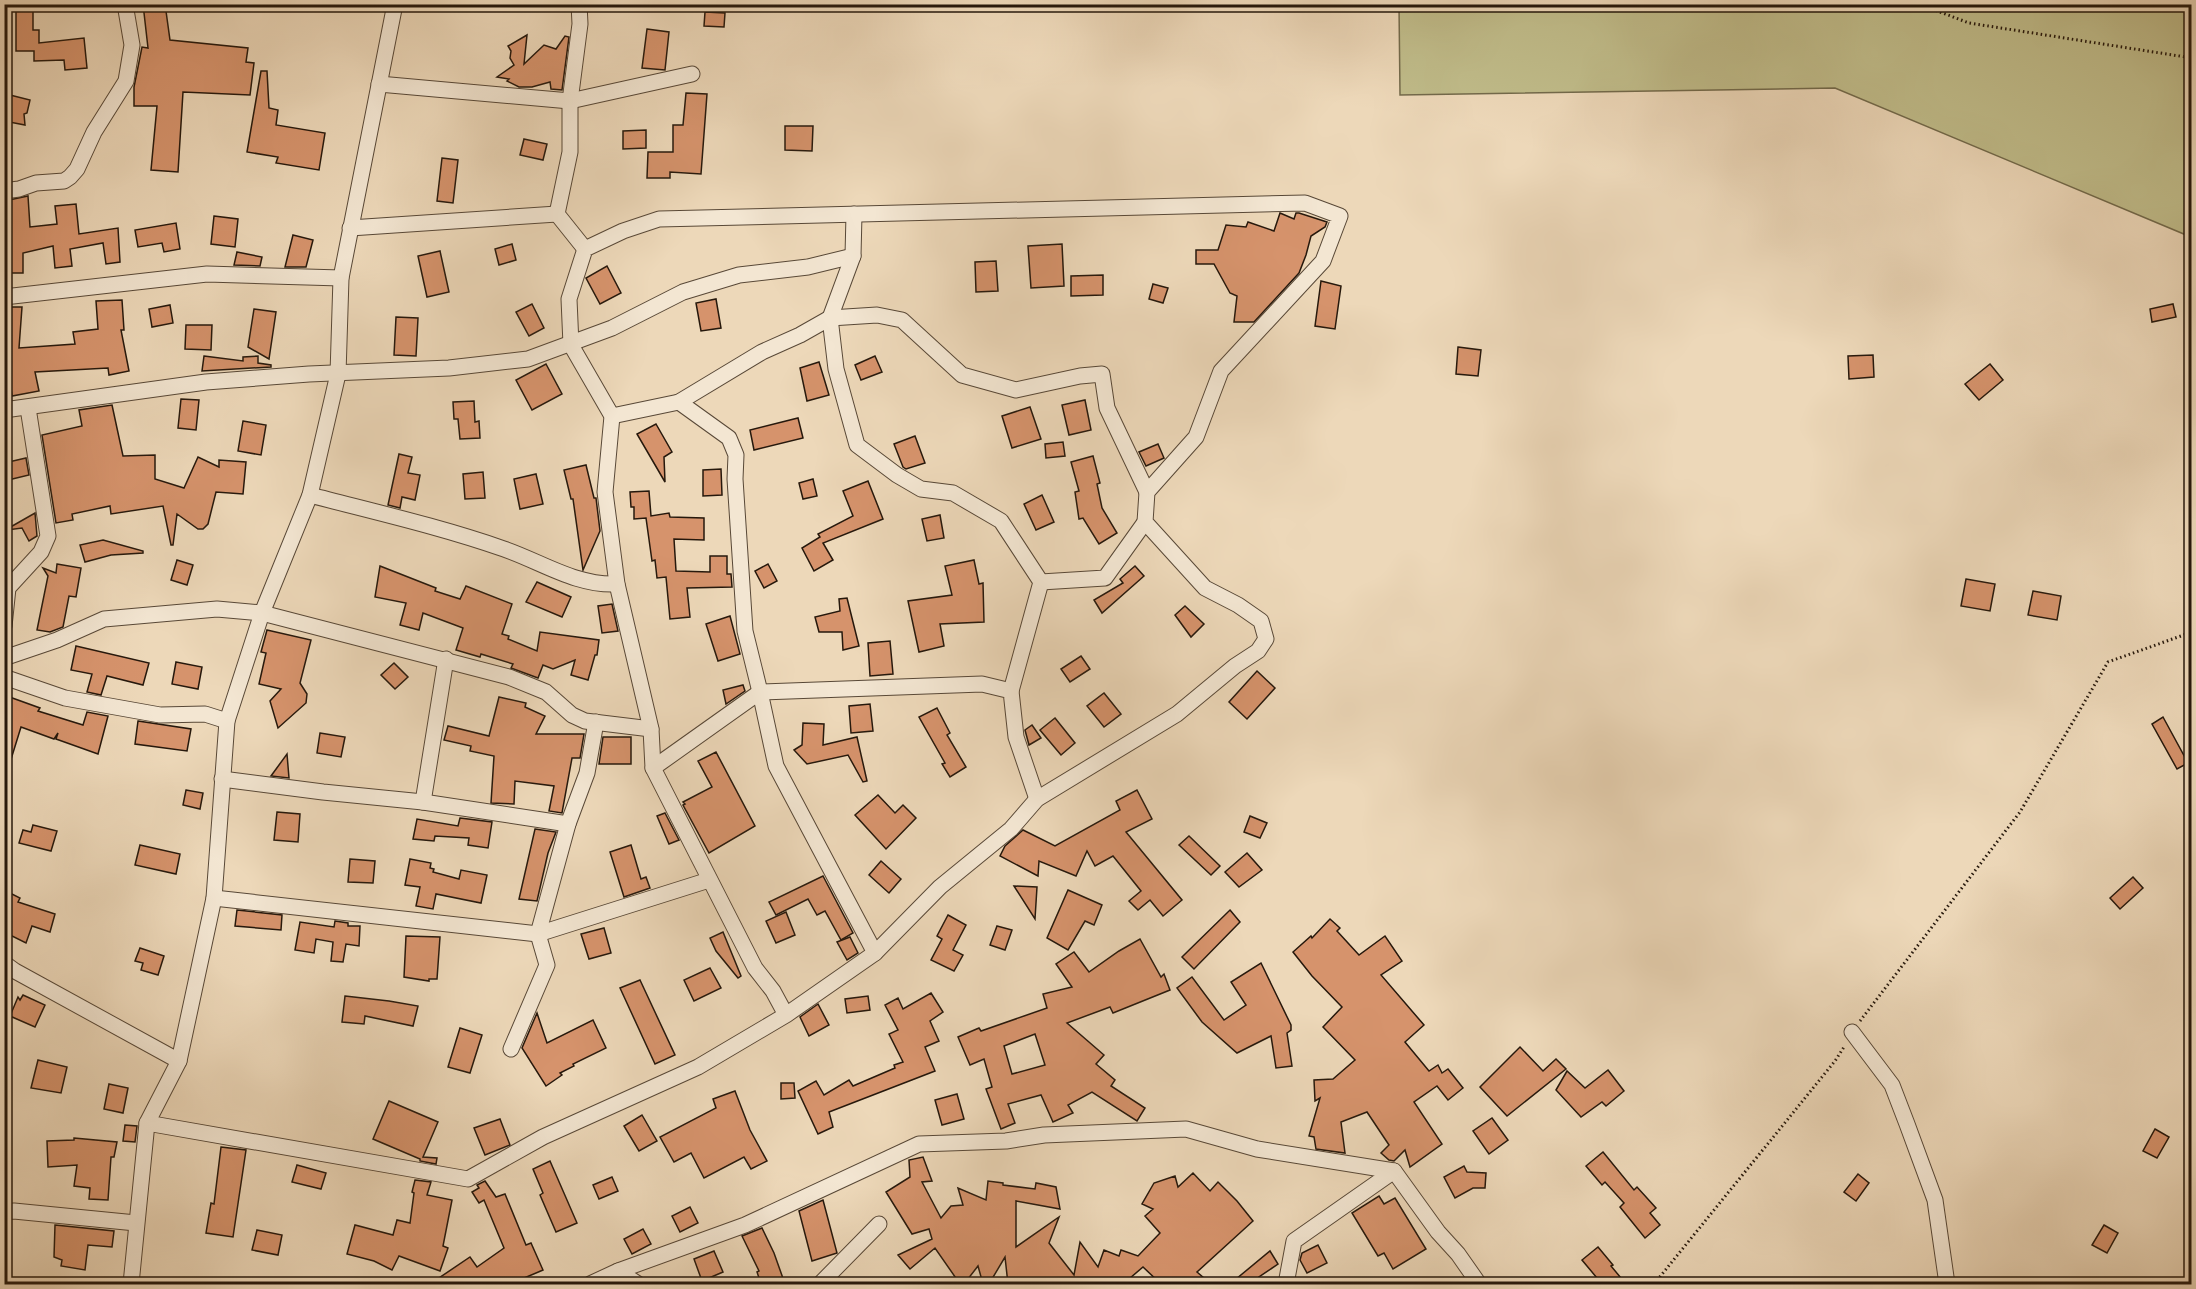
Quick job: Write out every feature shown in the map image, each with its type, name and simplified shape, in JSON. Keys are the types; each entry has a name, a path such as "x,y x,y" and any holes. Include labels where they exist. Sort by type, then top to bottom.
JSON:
{"street":[{"path":"4,191 36,183 64,181 77,169 94,132 126,81 132,45 125,4"},
{"path":"131,1284 147,1123 179,1061 214,898 227,721 262,613 310,495 338,374 341,278 395,4"},
{"path":"557,214 570,152 570,101 580,24 579,4"},
{"path":"379,84 570,101 692,75"},
{"path":"786,1015 773,991 755,968 653,768 651,729 616,584 605,492 612,416 571,345 569,299 585,249 623,231 659,219 1305,203 1340,216 1323,261 1221,370 1196,437 1147,492"},
{"path":"350,228 557,214"},
{"path":"557,214 585,249"},
{"path":"854,214 853,256 830,318 837,369 857,445 897,475 921,489 953,493 1001,521 1041,582 1011,691 1016,737 1037,799"},
{"path":"4,410 206,382 309,374 449,368 528,359 612,328 683,292 740,275 808,267 853,256"},
{"path":"4,297 207,274 341,278"},
{"path":"612,416 679,402 762,352 830,318 877,315 902,320 962,375 1016,390 1080,376 1102,374 1107,408 1147,492 1145,522 1105,578 1041,582"},
{"path":"679,402 729,438 736,455 735,479 745,631 776,766 875,953"},
{"path":"4,626 8,588 41,552 48,536 28,408"},
{"path":"310,495 433,527 505,550 583,582 599,585 616,584"},
{"path":"147,1123 468,1179 543,1137 698,1067 786,1015 875,953 940,887 1011,829 1037,799 1177,714 1234,666 1258,651 1266,639 1262,621 1238,605 1205,588 1145,522"},
{"path":"4,658 57,640 104,619 217,609 262,613 446,659 525,683 546,692 572,715 585,721 651,729"},
{"path":"423,802 446,659"},
{"path":"4,676 65,698 160,715 205,714 227,721"},
{"path":"653,768 760,692 982,684 1011,691"},
{"path":"511,1049 547,965 538,934 568,824 588,772 596,722"},
{"path":"222,779 423,802 568,824"},
{"path":"214,898 538,934 709,880"},
{"path":"4,963 15,972 179,1061"},
{"path":"1852,1032 1892,1085 1911,1135 1935,1200 1947,1284"},
{"path":"590,1284 618,1271 745,1225 919,1144 1006,1141 1044,1135 1186,1128 1257,1149 1394,1171 1479,1284"},
{"path":"1286,1284 1294,1241 1394,1171"},
{"path":"4,1212 136,1222"},
{"path":"820,1284 879,1224"},
{"path":"618,1271 638,1284"}],"path":[{"path":"1919,4 1969,23 2192,58"},
{"path":"1654,1284 1835,1061 1852,1032 2020,812 2108,662 2192,632"}],"shaded area":[{"path":"1399,5 2191,5 2191,237 1835,88 1400,95"}],"building":[{"path":"16,4 33,4 33,30 39,30 39,43 84,38 87,68 65,70 64,60 34,61 34,51 16,51"},
{"path":"143,4 165,4 170,40 248,48 246,62 254,63 250,95 183,92 178,172 151,170 157,106 134,106 134,87 142,47 148,48"},
{"path":"705,12 725,13 724,27 704,26"},
{"path":"647,29 669,32 665,70 642,68"},
{"path":"527,35 524,64 544,45 556,49 565,36 569,37 562,90 551,89 550,82 532,87 519,87 507,81 509,79 497,77 514,65 508,46"},
{"path":"261,71 267,71 269,108 278,110 276,125 325,133 319,170 276,163 278,157 247,152"},
{"path":"686,93 707,94 701,174 670,172 670,178 647,178 648,152 673,152 673,125 683,125"},
{"path":"10,95 30,100 27,113 24,114 25,125 4,121"},
{"path":"785,126 813,126 812,151 785,150"},
{"path":"646,130 646,148 623,149 623,131"},
{"path":"524,139 547,144 543,160 520,155"},
{"path":"442,158 458,160 453,203 437,201"},
{"path":"28,196 30,227 57,224 55,206 76,204 79,234 118,228 120,262 106,264 103,243 70,249 72,266 55,268 53,246 23,253 23,273 4,273 4,201"},
{"path":"1280,213 1294,219 1296,213 1299,213 1327,222 1325,227 1311,236 1299,273 1254,322 1234,322 1237,296 1230,293 1214,264 1196,264 1196,250 1218,250 1226,225 1246,227 1248,222 1274,231"},
{"path":"214,216 238,219 235,247 211,244"},
{"path":"176,223 180,249 164,252 162,243 138,247 135,230"},
{"path":"293,235 313,240 306,267 285,267"},
{"path":"512,244 516,260 499,265 495,249"},
{"path":"1062,244 1064,286 1031,288 1028,246"},
{"path":"440,251 449,292 427,297 418,256"},
{"path":"237,252 262,257 260,266 234,265"},
{"path":"996,261 998,291 976,292 975,262"},
{"path":"607,266 621,293 600,304 586,278"},
{"path":"1103,275 1103,295 1071,296 1071,276"},
{"path":"1321,281 1341,286 1335,329 1315,326"},
{"path":"1153,284 1168,288 1163,303 1149,299"},
{"path":"716,299 721,328 701,331 696,303"},
{"path":"122,300 124,330 121,330 129,371 109,375 108,368 35,372 39,391 12,396 10,380 4,381 4,307 22,307 19,348 75,344 73,332 98,329 96,301"},
{"path":"532,304 544,328 529,336 516,312"},
{"path":"2173,304 2176,317 2152,322 2150,309"},
{"path":"170,305 173,323 152,327 149,309"},
{"path":"254,309 276,312 269,359 248,347"},
{"path":"396,317 418,318 416,356 394,355"},
{"path":"186,325 212,325 211,350 185,349"},
{"path":"1458,347 1481,350 1478,376 1456,374"},
{"path":"1873,355 1874,377 1849,379 1848,356"},
{"path":"204,356 243,361 243,357 258,356 258,363 271,365 271,367 202,371"},
{"path":"875,356 882,372 861,380 855,365"},
{"path":"819,362 829,395 807,401 800,368"},
{"path":"546,364 562,394 532,410 516,380"},
{"path":"1990,364 2003,380 1979,400 1965,384"},
{"path":"181,399 199,400 196,430 178,428"},
{"path":"1085,400 1091,430 1069,435 1062,405"},
{"path":"474,401 475,422 479,421 480,438 460,439 458,419 454,419 453,402"},
{"path":"112,405 123,456 155,455 155,479 184,488 198,457 219,467 219,460 246,462 243,494 216,492 208,524 203,529 198,529 177,514 173,545 171,545 163,506 111,514 110,506 72,514 73,520 56,523 42,435 82,426 79,410"},
{"path":"1030,407 1041,439 1012,448 1002,416"},
{"path":"798,418 803,438 754,450 750,430"},
{"path":"243,421 266,425 261,455 238,451"},
{"path":"656,424 672,452 664,457 665,482 637,434"},
{"path":"915,436 925,463 906,469 903,467 894,444"},
{"path":"1063,442 1065,456 1046,458 1045,444"},
{"path":"1158,444 1164,458 1146,466 1139,452"},
{"path":"399,454 412,457 408,473 420,475 415,500 402,497 400,508 388,505"},
{"path":"1093,456 1100,483 1097,484 1102,508 1117,533 1099,544 1083,518 1079,519 1075,492 1079,491 1071,462"},
{"path":"26,458 29,475 4,481 4,463"},
{"path":"586,465 594,498 596,498 600,531 583,570 573,499 571,499 564,470"},
{"path":"721,469 722,495 703,496 703,470"},
{"path":"483,472 485,498 465,499 463,474"},
{"path":"536,474 543,504 520,509 514,479"},
{"path":"813,479 817,496 803,499 799,483"},
{"path":"868,481 883,519 823,543 833,560 814,571 802,548 820,537 818,534 853,516 843,491"},
{"path":"649,491 651,516 669,513 670,517 704,518 704,540 674,539 676,571 710,572 710,556 727,556 727,574 731,574 732,587 687,588 690,617 670,619 666,577 657,578 655,560 652,561 646,518 634,519 630,492"},
{"path":"1042,495 1054,522 1036,530 1024,504"},
{"path":"35,513 37,536 29,541 22,528 7,530 7,529"},
{"path":"940,515 944,538 927,541 922,519"},
{"path":"103,540 143,551 143,553 111,555 85,562 80,545"},
{"path":"177,560 193,565 187,585 171,580"},
{"path":"974,560 979,584 983,583 984,622 940,624 944,646 919,652 908,601 952,595 945,566"},
{"path":"57,564 81,568 76,597 69,596 63,627 50,632 37,630 48,576 43,568 56,573"},
{"path":"768,564 777,581 764,588 755,571"},
{"path":"380,566 436,588 435,591 460,599 466,586 512,604 502,634 509,636 508,639 537,651 540,632 599,640 597,655 595,655 588,680 571,675 575,660 553,669 543,665 538,678 511,668 513,664 481,654 480,657 456,650 463,628 423,613 419,630 400,625 406,603 375,597"},
{"path":"1135,566 1144,576 1102,613 1094,600 1123,583 1120,579"},
{"path":"1966,579 1995,584 1990,611 1961,606"},
{"path":"537,582 571,597 562,617 526,602"},
{"path":"2033,591 2061,596 2057,620 2028,615"},
{"path":"847,598 859,646 843,650 842,632 819,632 815,617 840,611 839,599"},
{"path":"612,604 618,631 602,633 598,606"},
{"path":"1185,606 1204,624 1191,637 1175,615"},
{"path":"730,616 740,654 718,661 706,624"},
{"path":"267,630 311,640 300,683 307,694 306,703 278,728 270,701 281,689 259,684 266,653 261,652"},
{"path":"890,641 893,674 870,676 868,643"},
{"path":"76,646 149,663 143,685 107,676 101,695 87,692 92,674 71,670"},
{"path":"1081,656 1090,669 1070,682 1061,669"},
{"path":"176,662 202,667 198,689 172,684"},
{"path":"394,663 408,677 395,689 381,675"},
{"path":"1257,671 1275,688 1247,719 1229,702"},
{"path":"743,685 745,691 726,704 723,690"},
{"path":"1104,693 1121,714 1104,727 1087,706"},
{"path":"4,695 40,708 38,711 83,725 87,712 108,716 98,754 56,739 58,733 54,739 21,727 8,769 4,768"},
{"path":"499,697 526,703 525,707 545,716 536,734 584,734 580,758 572,758 562,813 549,811 554,786 515,781 514,804 491,803 494,756 470,751 471,746 444,740 448,726 489,736"},
{"path":"870,704 873,731 851,733 849,706"},
{"path":"937,708 950,733 947,735 966,767 950,777 942,764 945,763 919,717"},
{"path":"2163,717 2188,763 2177,769 2152,724"},
{"path":"1055,718 1075,743 1061,755 1040,730"},
{"path":"138,721 191,729 187,751 135,744"},
{"path":"803,723 824,724 823,745 857,737 867,781 863,782 848,755 807,764 794,750 802,745"},
{"path":"1032,725 1041,738 1029,745 1025,730"},
{"path":"320,733 345,737 341,757 317,753"},
{"path":"603,737 631,737 631,764 599,764"},
{"path":"716,752 755,826 709,853 683,802 712,787 698,761"},
{"path":"287,754 289,778 271,776"},
{"path":"186,790 203,793 200,809 183,805"},
{"path":"1137,790 1152,819 1126,832 1182,900 1163,916 1150,900 1138,910 1129,901 1141,891 1113,856 1095,866 1087,851 1076,876 1039,861 1038,876 1000,856 1005,846 1023,830 1055,846 1120,810 1116,801"},
{"path":"878,795 895,813 903,805 916,818 886,849 855,815"},
{"path":"277,812 300,814 298,842 274,840"},
{"path":"665,813 679,840 669,844 657,816"},
{"path":"1250,816 1267,823 1260,838 1244,832"},
{"path":"460,818 492,822 488,848 468,845 469,838 435,836 434,841 413,839 417,819 458,826"},
{"path":"33,825 57,831 51,851 19,843 23,830 31,832"},
{"path":"535,829 556,832 548,853 537,901 519,899"},
{"path":"1189,836 1220,866 1211,875 1179,845"},
{"path":"140,845 180,854 176,874 135,865"},
{"path":"631,845 641,879 646,877 650,888 624,897 610,852"},
{"path":"1247,853 1262,870 1239,887 1225,872"},
{"path":"350,859 375,861 373,883 348,882"},
{"path":"410,859 431,863 430,868 434,869 433,872 459,879 461,870 487,875 481,903 436,894 433,909 416,906 420,887 405,885"},
{"path":"881,861 901,879 889,893 869,875"},
{"path":"823,876 853,933 841,940 825,911 817,915 808,899 776,915 769,902"},
{"path":"2133,877 2143,888 2120,909 2110,898"},
{"path":"1014,886 1037,887 1035,919"},
{"path":"4,890 20,898 18,902 55,914 50,932 32,926 26,943 4,932"},
{"path":"1068,890 1102,905 1094,925 1085,921 1068,950 1047,938"},
{"path":"237,910 282,915 281,930 235,926"},
{"path":"1230,910 1240,922 1194,969 1182,957"},
{"path":"786,912 795,935 776,943 766,921"},
{"path":"948,915 966,925 953,950 963,955 954,971 931,960 942,939 937,936"},
{"path":"1330,919 1340,928 1337,931 1359,955 1385,936 1402,961 1381,975 1424,1025 1405,1042 1429,1071 1438,1065 1442,1073 1448,1069 1463,1088 1448,1100 1437,1086 1414,1102 1442,1144 1410,1167 1405,1150 1394,1161 1381,1153 1389,1145 1367,1112 1341,1122 1345,1153 1316,1149 1314,1137 1309,1136 1320,1098 1315,1101 1314,1080 1333,1079 1355,1060 1323,1027 1342,1007 1293,952 1311,936 1312,938"},
{"path":"335,921 348,923 348,926 360,926 359,946 346,944 343,962 331,961 333,942 316,939 314,953 295,950 300,922 334,927"},
{"path":"997,926 1012,930 1005,950 990,945"},
{"path":"604,928 611,953 589,959 581,934"},
{"path":"723,932 741,976 738,978 716,951 710,938"},
{"path":"406,936 440,937 437,979 429,979 429,981 404,977"},
{"path":"850,937 858,953 847,960 837,942"},
{"path":"1140,939 1161,977 1164,974 1170,990 1113,1013 1110,1007 1067,1023 1104,1055 1096,1064 1115,1080 1111,1086 1145,1108 1137,1121 1092,1092 1068,1105 1073,1113 1053,1122 1041,1095 1008,1104 1015,1123 1001,1129 986,1089 992,1087 984,1059 970,1065 958,1037 979,1028 981,1031 1047,1008 1043,994 1072,987 1056,964 1074,952 1089,972","holes":["1035,1034 1045,1065 1012,1074 1004,1046"]},
{"path":"140,948 164,956 158,975 141,970 143,963 135,961"},
{"path":"1261,963 1291,1025 1291,1030 1287,1033 1292,1066 1276,1068 1271,1036 1237,1053 1202,1022 1177,988 1192,977 1224,1020 1246,1005 1231,982"},
{"path":"710,968 721,988 694,1001 684,980"},
{"path":"640,980 675,1055 655,1064 620,988"},
{"path":"931,993 943,1012 930,1021 939,1041 925,1047 935,1071 829,1112 833,1127 818,1134 798,1091 816,1081 824,1095 849,1080 853,1086 895,1068 894,1065 903,1062 889,1034 898,1030 885,1005 898,998 903,1009"},
{"path":"23,995 45,1005 35,1027 10,1016 18,997 20,1000"},
{"path":"345,996 418,1006 413,1026 365,1016 364,1024 342,1022"},
{"path":"868,996 870,1010 847,1013 845,999"},
{"path":"818,1004 829,1025 809,1036 800,1017"},
{"path":"537,1013 547,1043 593,1020 606,1048 573,1064 574,1066 560,1073 562,1075 546,1086 522,1048"},
{"path":"460,1028 482,1035 470,1073 448,1067"},
{"path":"1520,1047 1543,1071 1556,1059 1566,1069 1507,1116 1480,1087"},
{"path":"38,1060 67,1067 61,1093 31,1088"},
{"path":"1608,1070 1624,1091 1606,1106 1602,1102 1581,1117 1556,1090 1567,1071 1585,1088"},
{"path":"781,1083 794,1083 795,1098 781,1099"},
{"path":"109,1084 128,1088 123,1113 104,1109"},
{"path":"735,1091 750,1130 767,1161 751,1169 744,1157 704,1178 691,1153 674,1162 660,1137 716,1108 713,1099"},
{"path":"957,1094 964,1119 942,1125 935,1100"},
{"path":"389,1101 438,1122 423,1157 437,1158 436,1164 420,1161 420,1159 373,1139"},
{"path":"642,1115 657,1141 639,1151 624,1126"},
{"path":"1492,1118 1508,1140 1489,1154 1473,1131"},
{"path":"500,1119 510,1145 485,1155 474,1128"},
{"path":"125,1125 137,1126 135,1142 123,1141"},
{"path":"2155,1129 2169,1137 2157,1158 2143,1151"},
{"path":"74,1138 117,1142 114,1157 111,1157 108,1200 89,1199 90,1188 74,1186 77,1165 48,1167 47,1141 74,1140"},
{"path":"221,1147 246,1150 233,1237 206,1233 211,1203 214,1204"},
{"path":"1603,1152 1634,1190 1637,1187 1656,1208 1650,1213 1660,1225 1645,1238 1620,1207 1624,1203 1605,1182 1602,1185 1586,1166"},
{"path":"923,1157 932,1181 922,1182 941,1218 951,1206 963,1205 958,1188 986,1200 988,1181 1035,1189 1036,1183 1056,1187 1060,1209 1016,1201 1016,1247 1059,1217 1049,1243 1074,1275 1080,1242 1098,1267 1104,1250 1119,1256 1121,1250 1138,1256 1160,1233 1145,1216 1153,1209 1142,1204 1154,1183 1175,1176 1178,1187 1193,1173 1210,1191 1218,1182 1253,1221 1197,1272 1211,1284 1161,1284 1143,1267 1123,1284 1008,1284 1005,1257 989,1284 983,1284 978,1266 964,1284 960,1284 935,1248 910,1269 898,1255 932,1239 929,1229 912,1234 886,1192 910,1177 909,1160"},
{"path":"550,1161 577,1223 556,1232 540,1195 543,1193 533,1169"},
{"path":"297,1165 326,1173 321,1189 292,1182"},
{"path":"1464,1166 1467,1172 1486,1173 1485,1188 1473,1188 1455,1198 1444,1177"},
{"path":"1858,1174 1869,1183 1856,1201 1844,1192"},
{"path":"612,1177 618,1191 599,1199 593,1185"},
{"path":"415,1180 431,1182 427,1195 452,1200 443,1246 448,1248 440,1271 399,1256 392,1270 374,1261 347,1254 355,1225 393,1235 397,1220 410,1223"},
{"path":"485,1181 496,1197 505,1194 526,1245 531,1243 543,1270 510,1284 430,1284 470,1257 477,1267 504,1248 484,1200 479,1203 472,1192 479,1188 477,1185"},
{"path":"1379,1196 1384,1204 1395,1198 1426,1249 1393,1269 1384,1253 1378,1256 1352,1213"},
{"path":"823,1200 837,1253 812,1261 799,1211"},
{"path":"690,1207 698,1223 680,1232 672,1216"},
{"path":"55,1225 114,1231 112,1247 88,1245 85,1270 61,1266 62,1260 54,1257"},
{"path":"2104,1225 2118,1233 2107,1253 2092,1245"},
{"path":"762,1228 785,1284 761,1284 757,1272 759,1271 742,1236"},
{"path":"643,1229 651,1244 632,1254 624,1239"},
{"path":"257,1230 282,1235 278,1255 252,1250"},
{"path":"1318,1245 1327,1263 1307,1273 1300,1260 1302,1253"},
{"path":"1598,1247 1626,1284 1602,1284 1582,1260"},
{"path":"714,1251 723,1272 702,1281 694,1259"},
{"path":"1270,1251 1278,1264 1259,1277 1265,1284 1230,1284"}]}
